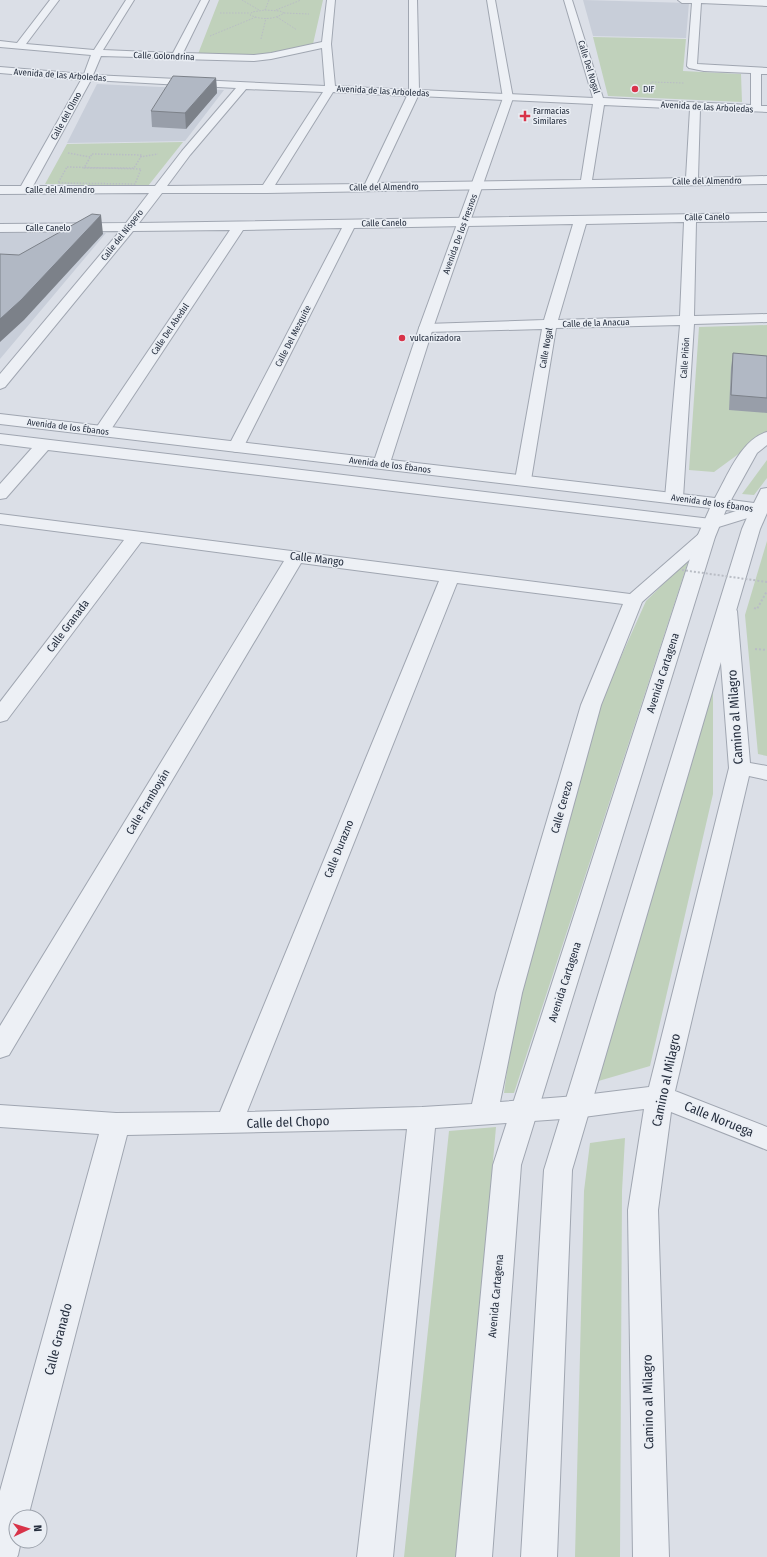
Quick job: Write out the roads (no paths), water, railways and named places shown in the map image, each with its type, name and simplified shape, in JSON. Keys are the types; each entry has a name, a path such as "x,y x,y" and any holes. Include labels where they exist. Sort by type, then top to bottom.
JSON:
{"street":[{"path":"19,46 55,0"},
{"name":"Calle del Olmo","path":"25,190 87,78 97,53 130,0"},
{"path":"176,57 205,0"},
{"path":"267,189 330,89 326,44 331,0"},
{"path":"370,187 414,93 413,0"},
{"name":"Avenida De los Fresnos","path":"381,465 426,328 508,98 491,0"},
{"name":"Calle Del Nogal","path":"568,0 599,102 586,183"},
{"path":"682,0 767,3"},
{"path":"697,0 691,65 704,68 762,71 762,109"},
{"name":"Calle Golondrina","path":"0,44 97,53 176,57 263,58 326,44"},
{"path":"0,81 4,71"},
{"name":"Avenida de las Arboledas","path":"4,71 87,78 762,109"},
{"name":"Calle del Níspero","path":"0,384 129,228 157,190 244,85"},
{"path":"692,181 695,106"},
{"name":"Calle del Almendro","path":"0,190 267,189 767,180"},
{"name":"Calle Canelo","path":"0,228 129,228 581,219 767,217"},
{"name":"Calle Piñón","path":"674,498 688,320 690,218"},
{"name":"Calle Nogal","path":"524,480 550,324 581,219"},
{"name":"Calle Del Mezquite","path":"236,447 350,224"},
{"name":"Calle Del Abedul","path":"102,431 239,226"},
{"name":"Calle de la Anacua","path":"426,328 767,318"},
{"name":"Avenida de los Ébanos","path":"0,419 381,465 674,498 758,510"},
{"name":"Avenida Cartagena","path":"474,1557 507,1165 709,531 720,504 750,450 767,437"},
{"name":"Avenida de los Ébanos","path":"0,439 709,531 758,510"},
{"path":"0,494 43,445"},
{"path":"539,1557 558,1170 576,1107 739,609 751,529 758,510 767,493"},
{"name":"Calle Mango","path":"0,518 634,600"},
{"name":"Calle Cerezo","path":"484,1113 509,993 591,705 634,600 709,531"},
{"name":"Calle Granada","path":"0,716 137,536"},
{"name":"Calle Framboyán","path":"1,1045 296,556"},
{"name":"Calle Durazno","path":"229,1123 450,576"},
{"name":"Camino al Milagro","path":"651,1557 643,1210 660,1096 740,768 739,609"},
{"path":"740,768 767,773"},
{"name":"Calle Noruega","path":"576,1107 660,1096 767,1139"},
{"name":"Calle del Chopo","path":"0,1116 116,1124 229,1123 422,1118 576,1107"},
{"path":"375,1557 422,1118"},
{"name":"Calle Granado","path":"0,1555 116,1124"}],"place":[{"name":"DIF","path":"635,89"},
{"name":"Farmacias Similares","path":"525,116"},
{"name":"vulcanizadora","path":"402,338"}]}
